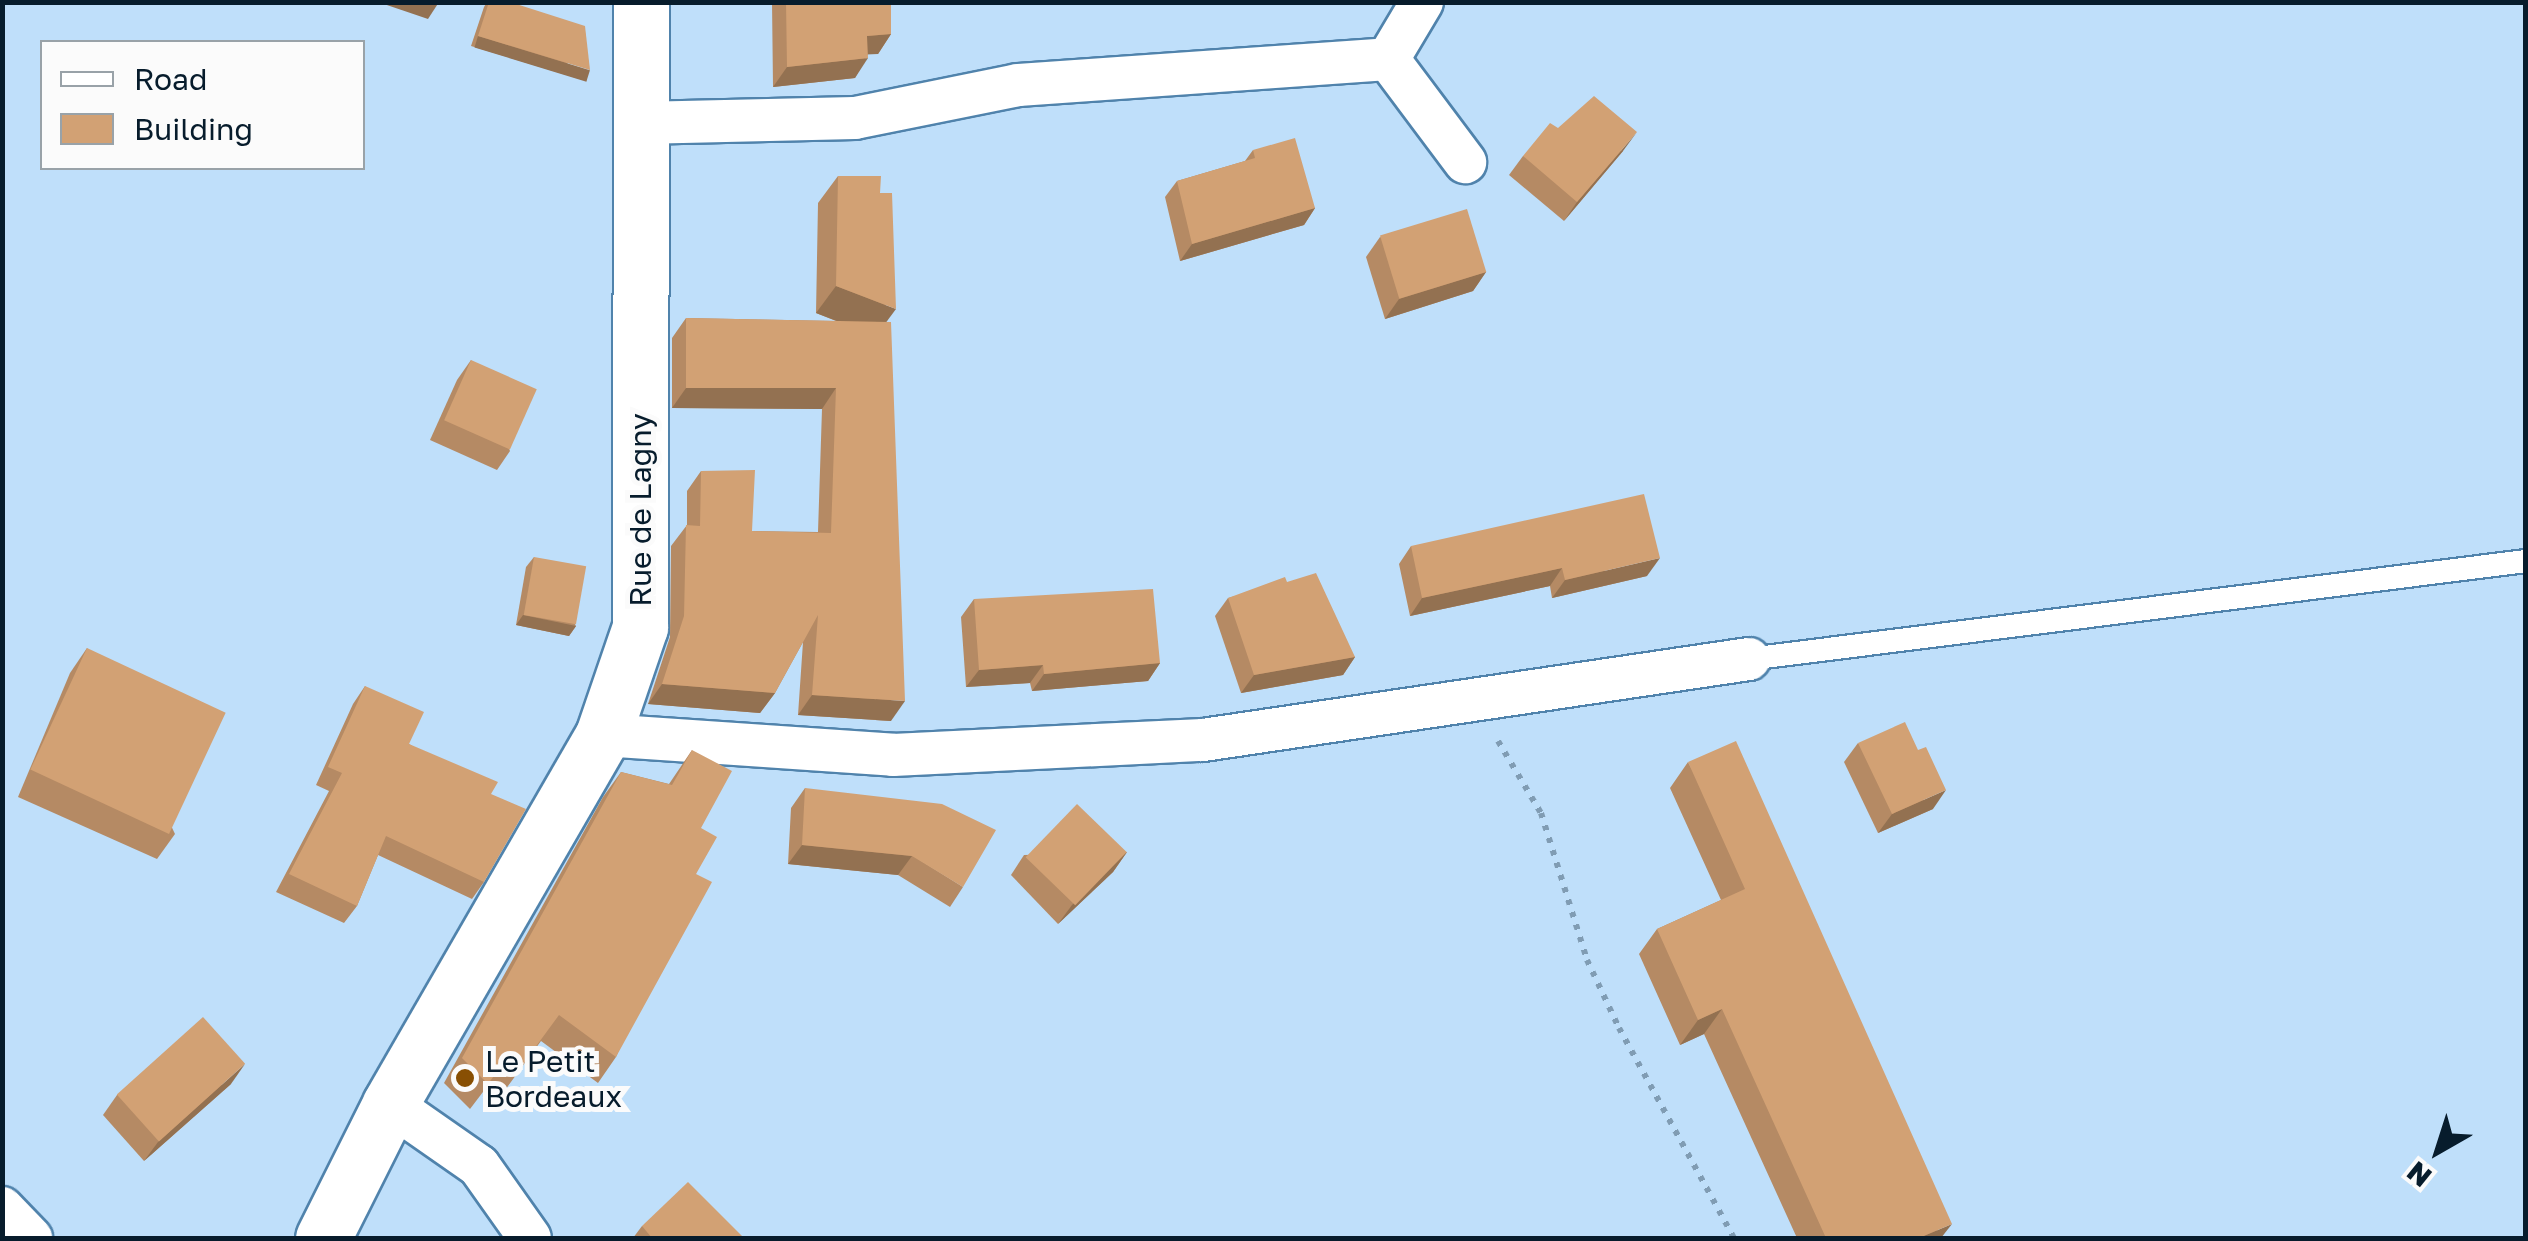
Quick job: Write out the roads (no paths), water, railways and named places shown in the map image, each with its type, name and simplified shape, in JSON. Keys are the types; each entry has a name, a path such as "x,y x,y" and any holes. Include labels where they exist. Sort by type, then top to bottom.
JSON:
{"main road":[{"name":"Rue de Lagny","path":"323,1238 390,1104 603,735 640,628 641,2"}],"street":[{"path":"1388,58 1422,2"},
{"path":"639,123 855,118 1018,85 1388,58"},
{"path":"1388,58 1465,162"},
{"path":"603,735 893,756 1202,740 1749,660"},
{"path":"390,1104 480,1166 530,1238"},
{"path":"2,1208 31,1238"}],"lane":[{"path":"1749,660 2526,561"}],"place":[{"name":"Le Petit Bordeaux","path":"465,1078"}]}
